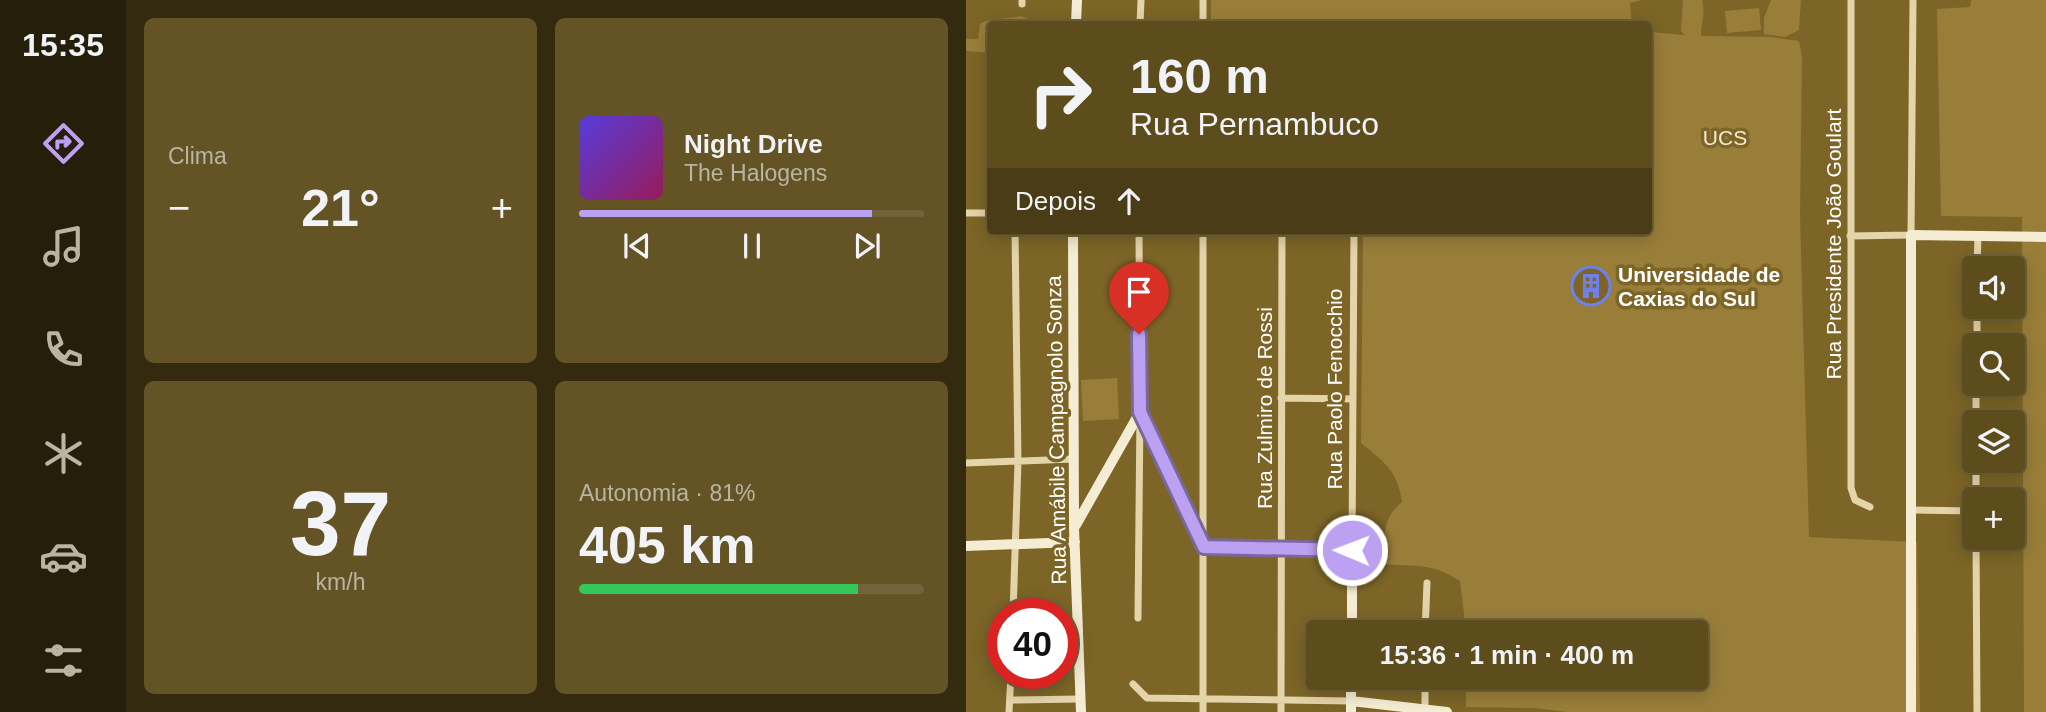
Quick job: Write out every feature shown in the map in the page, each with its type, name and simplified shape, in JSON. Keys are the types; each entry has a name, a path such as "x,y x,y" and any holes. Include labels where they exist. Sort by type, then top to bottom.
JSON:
{"street":[{"path":"1076,21 1077,0"},
{"path":"1140,21 1141,0"},
{"path":"1203,0 1203,21"},
{"name":"Rua Presidente João Goulart","path":"1851,0 1851,488 1855,500 1870,507"},
{"path":"1911,712 1913,0"},
{"path":"966,213 987,213"},
{"path":"1014,598 1018,462 1015,235"},
{"name":"Rua Amábile Campagnolo Sonza","path":"1073,235 1074,528 1081,712"},
{"path":"1138,618 1139,235"},
{"path":"1203,235 1203,712"},
{"name":"Rua Zulmiro de Rossi","path":"1281,712 1282,235"},
{"name":"Rua Paolo Fenocchio","path":"1352,620 1354,235"},
{"path":"1977,256 1978,235"},
{"path":"1850,236 2046,237"},
{"path":"1281,398 1353,399"},
{"path":"1074,528 1140,412"},
{"path":"1140,412 1204,547"},
{"path":"966,463 1074,460"},
{"path":"1912,510 1962,511"},
{"path":"966,546 1075,542"},
{"path":"1204,547 1352,550"},
{"path":"1976,550 1977,712"},
{"path":"1425,620 1427,583"},
{"path":"1133,684 1147,698 1280,700 1447,712"},
{"path":"1009,712 1010,689"},
{"path":"1425,690 1425,711"},
{"path":"1010,700 1080,699"}],"green space":[{"path":"1211,0 1642,0 1630,3 1632,21 1211,21"},
{"name":"UCS","path":"1683,0 1702,0 1701,36 1772,37 1799,41 1802,58 1800,215 1809,537 1917,542 1920,712 1567,712 1534,708 1466,707 1466,690 1708,690 1708,620 1463,620 1460,581 1431,568 1384,564 1387,522 1402,502 1393,475 1383,462 1361,443 1363,235 1652,235 1652,32 1685,35 1681,31"},
{"path":"1771,0 1801,0 1799,30 1785,37 1764,34 1764,18"},
{"path":"1971,0 2046,0 2046,712 2024,712 2025,410 2023,410 2023,396 2025,396 2025,333 2022,333 2022,319 2025,319 2025,256 2022,256 2022,217 1941,216 1937,9 1970,7"},
{"path":"1759,8 1761,30 1727,33 1725,11"},
{"path":"1020,16 1035,21 987,21 987,53 966,51 966,39 978,39 980,24 989,20"},
{"path":"1117,378 1119,419 1083,421 1081,380"}],"place":[{"name":"Universidade de Caxias do Sul","path":"1591,286"}],"route":[{"path":"1139,334 1140,412 1204,547 1352,550"}]}
